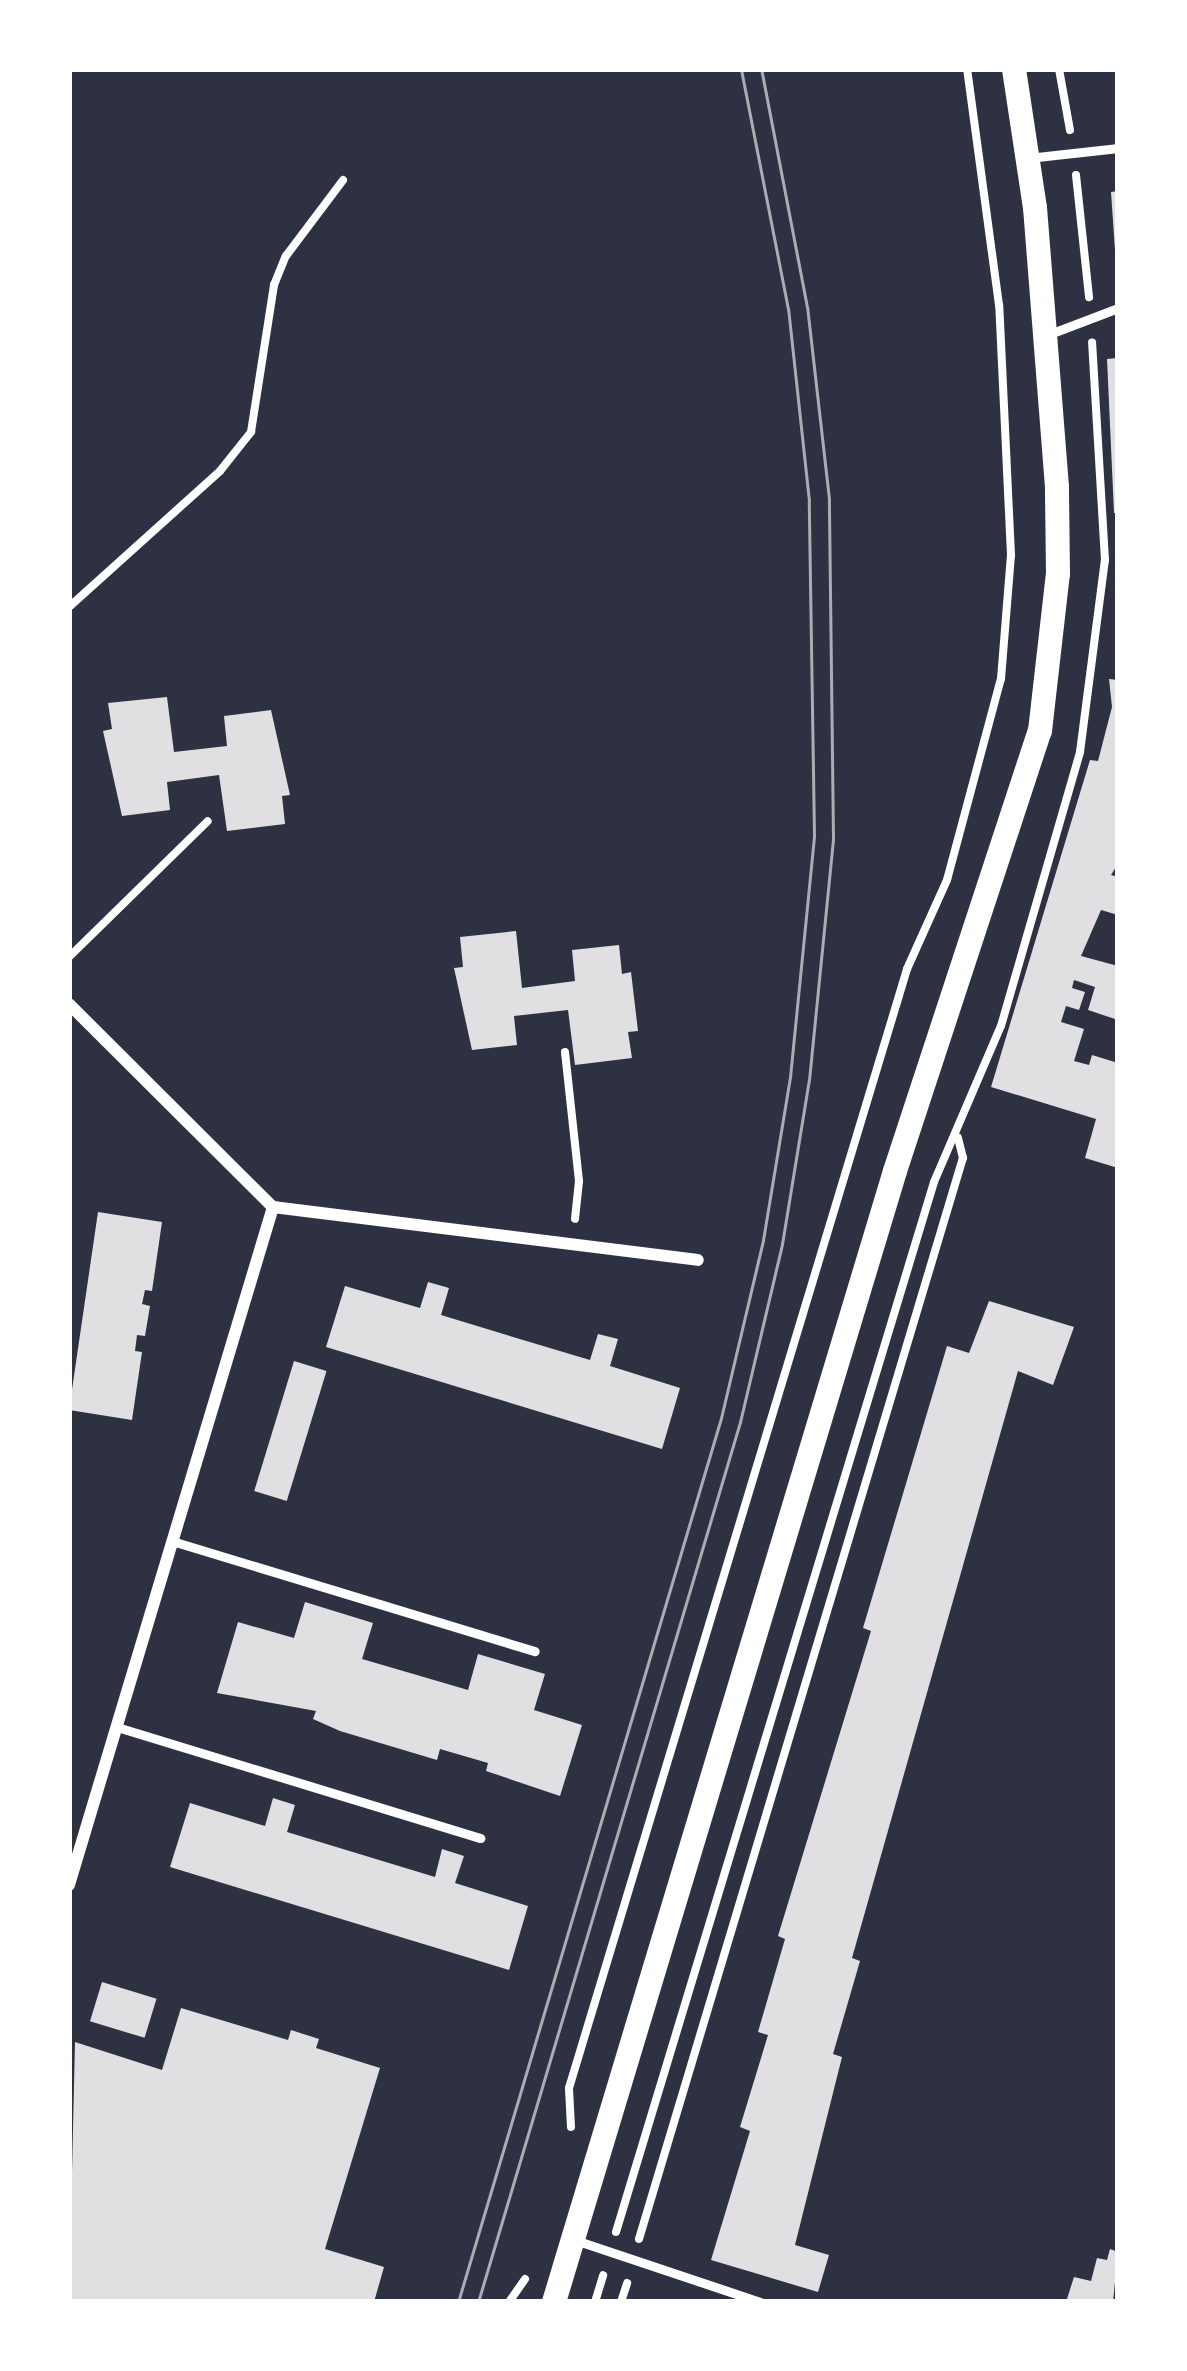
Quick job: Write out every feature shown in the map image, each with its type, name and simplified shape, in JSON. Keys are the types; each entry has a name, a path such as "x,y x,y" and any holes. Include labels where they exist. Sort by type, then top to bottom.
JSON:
{"main road":[{"path":"554,2302 896,1171 1040,731 1058,574 1047,335 1014,69"}],"street":[{"path":"69,1004 273,1207 698,1260"},
{"path":"69,1885 273,1207"}],"lane":[{"path":"1028,158 1118,148"},
{"path":"1047,335 1118,308"},
{"path":"172,1540 536,1652"},
{"path":"116,1727 479,1838"},
{"path":"573,2240 760,2302"}],"path":[{"path":"572,2133 569,2088 903,983 947,880 1001,679 1011,555 1005,411 967,69"},
{"path":"69,607 220,471 251,431 274,285 286,256 344,180"},
{"path":"69,957 208,821"},
{"path":"565,1052 579,1181 573,1245"},
{"path":"595,2302 934,1182 958,1137 956,1181 621,2302"},
{"path":"509,2302 528,2275"}],"building":[{"path":"1118,191 1118,250 1115,250 1111,192"},
{"path":"1118,358 1118,513 1114,513 1107,359"},
{"path":"1109,679 1118,680 1118,864 1111,875 1118,877 1118,915 1101,910 1081,956 1118,966 1118,1020 1088,1010 1095,987 1074,980 1072,988 1085,992 1079,1010 1066,1006 1061,1022 1084,1029 1074,1061 1089,1065 1092,1055 1118,1063 1118,1168 1085,1158 1096,1119 991,1087 1090,760 1098,761 1112,707"},
{"path":"167,697 174,752 227,746 224,716 271,710 290,795 282,796 285,824 227,831 219,775 167,782 170,810 122,816 103,731 112,729 108,703"},
{"path":"516,931 522,988 575,981 572,950 619,945 622,974 631,972 638,1031 628,1032 632,1058 575,1065 568,1010 514,1016 517,1045 472,1050 454,968 463,967 460,937"},
{"path":"98,1212 162,1222 152,1291 145,1290 142,1304 150,1306 145,1336 137,1335 135,1351 142,1352 132,1420 69,1410"},
{"path":"428,1282 449,1288 441,1315 513,1337 590,1360 598,1334 618,1339 610,1366 680,1388 662,1449 326,1347 345,1286 420,1308"},
{"path":"989,1301 1074,1327 1053,1385 1018,1371 852,1958 860,1961 833,2054 842,2057 795,2245 829,2255 818,2292 711,2260 750,2131 740,2127 768,2035 758,2032 785,1939 778,1936 871,1631 863,1628 947,1346 969,1353"},
{"path":"294,1361 327,1371 287,1501 254,1491"},
{"path":"305,1602 373,1623 362,1659 468,1690 478,1654 545,1674 534,1710 582,1725 560,1796 486,1771 488,1763 440,1749 437,1760 340,1731 313,1719 316,1711 217,1693 238,1622 294,1638"},
{"path":"273,1798 295,1805 287,1832 435,1877 442,1849 464,1856 455,1883 528,1906 509,1970 170,1867 190,1803 265,1826"},
{"path":"102,1982 157,1999 145,2038 90,2021"},
{"path":"181,2008 288,2040 291,2030 319,2039 316,2048 380,2068 325,2249 384,2267 374,2302 69,2302 75,2042 162,2070"},
{"path":"1110,2249 1118,2252 1113,2302 1066,2302 1074,2277 1091,2281 1097,2258 1107,2260"}],"tram line":[{"path":"458,2302 721,1418 763,1240 790,1077 814,836 809,501 788,309 741,69"},
{"path":"478,2302 740,1422 782,1244 809,1080 833,838 829,499 807,307 761,69"}]}
